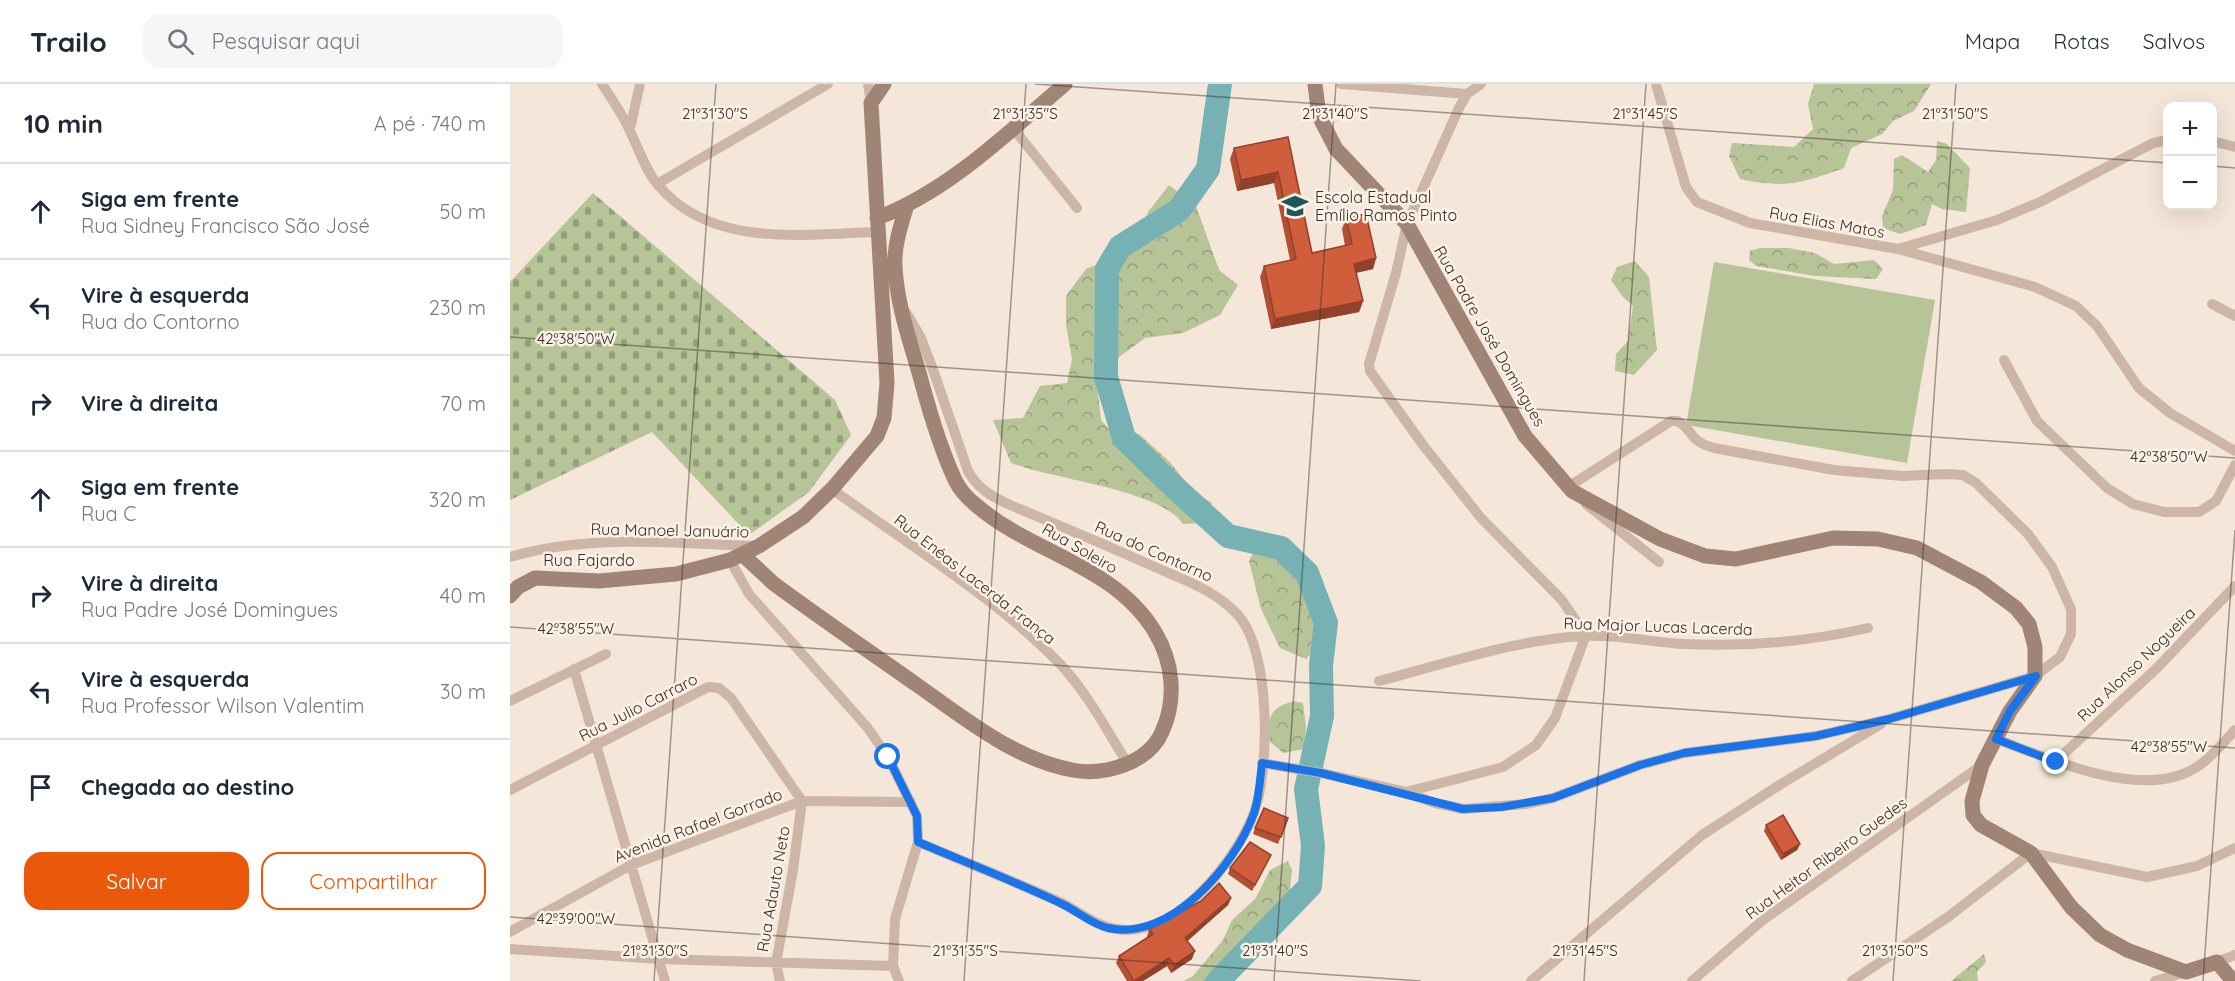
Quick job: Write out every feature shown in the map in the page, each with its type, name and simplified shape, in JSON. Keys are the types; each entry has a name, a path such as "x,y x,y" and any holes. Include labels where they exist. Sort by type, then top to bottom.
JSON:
{"street":[{"path":"602,84 630,129 657,184 683,208 706,222 726,228 771,234 878,225 946,182 1065,84"},
{"path":"630,129 640,84"},
{"path":"657,184 785,106 828,84"},
{"path":"868,84 871,103"},
{"path":"871,103 884,84"},
{"name":"Rua Padre José Domingues","path":"1315,84 1319,116 1336,149 1407,224 1525,436 1570,489 1660,539 1706,556 1736,559 1833,538 1878,539 1917,548 1981,582 2016,608 2030,624 2035,648 2036,676"},
{"path":"1341,84 1467,94"},
{"path":"1406,792 1503,767 1536,745 1555,718 1586,636 1561,599 1481,518 1423,445 1371,371 1370,355 1396,273 1407,224 1448,128 1467,94 1482,84"},
{"name":"Rua Elias Matos","path":"1656,84 1686,187 1697,202 1750,223 1898,249 1997,220 2040,202 2153,143 2163,141"},
{"name":"Rua Fajardo","path":"510,596 526,581 535,578 624,580 676,574 736,557 759,546 803,518 832,489 877,436 884,418 887,383 871,103"},
{"path":"1013,128 1077,208"},
{"path":"2217,142 2235,147"},
{"name":"Rua Soleiro","path":"736,557 989,735 1042,760 1072,770 1096,771 1128,764 1145,755 1161,735 1170,711 1172,682 1167,657 1155,632 1143,615 1105,580 1008,527 977,507 964,494 955,479 930,410 897,298 895,247 906,208"},
{"path":"1898,249 2035,287 2076,306 2097,326 2139,388 2170,413 2235,451"},
{"name":"Rua do Contorno","path":"897,298 921,338 968,471 975,484 1010,505 1210,591 1239,616 1252,639 1260,665 1265,711 1262,763 1254,812 1240,842 1193,900 1166,919 1145,928 1126,931 1106,928 1062,903 918,842"},
{"path":"2212,304 2235,316"},
{"path":"2004,360 2037,421 2107,488 2133,504 2164,512 2199,512 2216,501 2235,465"},
{"path":"1659,562 1619,532 1570,489 1671,421 1680,422 1693,439 1701,444 1834,470 1903,476 1963,475 1976,483 2028,534 2052,567 2071,609 2071,634 2060,657 2036,676 2010,711 1982,765 1972,801 1973,815 1981,825 2031,854 2147,877 2197,866 2235,848"},
{"name":"Rua Enéas Lacerda França","path":"832,489 949,573 1031,636 1073,680 1128,764"},
{"name":"Rua Manoel Januário","path":"510,557 542,547 610,541 759,546"},
{"path":"736,557 749,594 867,727 917,816 918,842 895,919 893,966 899,981"},
{"name":"Rua Alonso Nogueira","path":"2056,762 2156,669 2235,586"},
{"name":"Rua Major Lucas Lacerda","path":"1378,681 1541,639 1586,636 1684,644 1765,645 1819,639 1869,628"},
{"path":"510,701 606,654"},
{"path":"574,669 598,744 665,981"},
{"path":"1262,763 1321,773 1406,792 1435,803 1463,809 1502,807 1553,798 1640,765 1684,753 1816,736 1889,719 2036,676"},
{"name":"Rua Julio Carraro","path":"510,790 708,687 719,688 731,698 802,801"},
{"path":"1531,981 1702,835 1889,719"},
{"path":"1996,739 2056,762 2130,780 2157,781 2184,774 2205,762 2235,730"},
{"name":"Rua Heitor Ribeiro Guedes","path":"1692,981 1763,920 1982,765"},
{"name":"Avenida Rafael Gorrado","path":"510,932 631,865 802,801 911,802"},
{"name":"Rua Adauto Neto","path":"780,981 776,963 793,870 802,801"},
{"path":"2031,854 2071,907 2100,935 2127,950 2186,972"},
{"path":"1852,981 1948,917 2031,854"},
{"path":"510,949 660,959 893,966"},
{"path":"2155,981 2235,955"},
{"path":"2217,962 2232,981"}],"green space":[{"path":"1814,84 1931,84 1914,111 1893,121 1882,134 1851,148 1844,168 1793,183 1769,184 1740,179 1729,156 1732,143 1794,147 1813,129 1808,104"},
{"path":"1937,141 1947,144 1970,168 1966,212 1942,209 1932,204 1926,225 1900,234 1883,228 1882,216 1893,190 1894,159 1902,155 1928,172 1936,160"},
{"path":"1169,185 1196,206 1219,270 1238,285 1220,315 1183,333 1145,338 1096,374 1101,420 1108,428 1139,434 1170,462 1193,491 1212,503 1203,523 1183,524 1171,512 1152,502 1011,463 993,420 1023,418 1040,386 1067,383 1072,359 1066,325 1066,296 1086,269 1137,248 1148,212"},
{"path":"593,193 835,400 851,435 809,492 749,535 652,432 510,500 510,282"},
{"path":"1760,248 1789,248 1815,253 1834,264 1874,260 1883,269 1876,279 1815,276 1756,266 1749,260 1750,251"},
{"path":"1635,261 1649,277 1657,350 1634,375 1615,371 1616,354 1628,341 1633,306 1623,297 1611,280 1617,267"},
{"path":"1714,262 1935,300 1907,463 1686,425"},
{"path":"1261,536 1285,537 1300,550 1316,629 1316,648 1306,659 1280,648 1261,609 1249,561"},
{"path":"1294,701 1303,703 1306,727 1304,749 1283,753 1268,740 1270,719 1275,710"},
{"path":"1288,861 1292,870 1289,898 1209,981 1184,981 1193,976 1223,940 1232,920 1255,899 1270,870"},
{"path":"1984,954 1986,962 1977,972 1978,981 1951,981"}],"building":[{"path":"1288,137 1312,253 1352,244 1346,218 1366,214 1376,258 1354,264 1363,301 1275,319 1264,266 1296,259 1278,172 1241,180 1234,148"},
{"path":"1264,808 1288,818 1281,837 1255,828"},
{"path":"1783,815 1800,844 1783,854 1766,825"},
{"path":"1250,842 1271,855 1255,885 1230,868"},
{"path":"1219,883 1231,898 1185,938 1195,951 1174,965 1169,958 1134,981 1119,956 1153,934 1149,929 1201,901"}],"waterway":[{"path":"1218,981 1310,886 1313,846 1306,789 1322,716 1321,665 1326,623 1307,573 1281,548 1228,536 1124,438 1106,377 1107,269 1120,247 1179,210 1208,169 1220,84"}],"place":[{"name":"Escola Estadual Emílio Ramos Pinto","path":"1295,206"}],"route":[{"path":"888,757 917,816 918,842 1062,903 1106,928 1126,931 1145,928 1166,919 1193,900 1225,863 1240,842 1254,812 1262,763 1321,773 1406,792 1435,803 1463,809 1502,807 1553,798 1640,765 1684,753 1739,744 1816,736 1889,719 2036,676 2010,711 1996,739 2056,762"}]}
